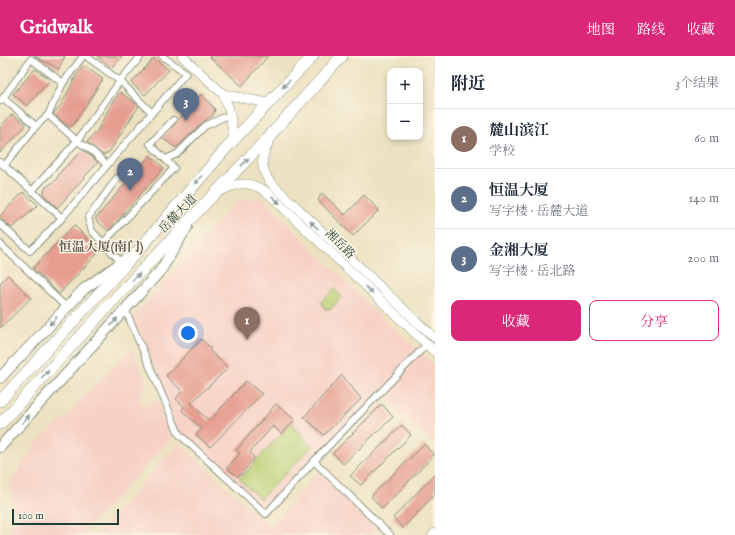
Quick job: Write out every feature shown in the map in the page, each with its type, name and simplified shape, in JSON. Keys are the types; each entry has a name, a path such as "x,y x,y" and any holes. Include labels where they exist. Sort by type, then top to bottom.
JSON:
{"highway":[{"name":"岳麓大道","path":"0,401 137,252 234,139 313,56"},
{"name":"岳麓大道","path":"0,424 109,305 275,130 342,56"}],"main road":[{"path":"182,56 223,94 230,109 234,139"},
{"path":"223,94 268,103"},
{"name":"湘岳路","path":"275,130 262,159 264,173 270,182 435,338"},
{"name":"湘岳路","path":"216,193 233,185 241,184 256,186 268,193 435,352"},
{"path":"0,448 161,270 191,220"},
{"path":"0,378 84,289 137,252"}],"street":[{"path":"62,218 2,164 36,126 48,115 63,83 84,56 120,81 152,113"},
{"path":"32,191 77,142 120,81 140,56"},
{"path":"0,224 30,251 62,218 186,73 162,56"},
{"path":"36,126 2,100 31,59 63,83"},
{"path":"48,115 77,142 91,150 107,165"},
{"path":"166,159 177,154 205,126 224,117"},
{"path":"103,243 174,168 150,144 173,120"},
{"path":"117,178 88,218 92,231 122,262"},
{"path":"0,244 66,307"},
{"path":"125,309 179,434 266,514 314,461 427,344"},
{"path":"314,461 390,535"}],"shaded area":[{"path":"262,198 376,312 435,366 435,446 381,391 266,514 179,434 132,319 235,202"},
{"path":"132,348 147,384 138,399 145,408 157,399 171,439 82,535 18,535 9,530 18,519 9,485 37,442 69,415 81,399"},
{"path":"179,443 270,528 319,471 380,527 371,535 96,535"}],"green space":[{"path":"334,289 342,297 330,310 325,309 321,302"},
{"path":"292,422 312,447 260,499 239,479"}],"building":[{"path":"34,56 65,56 59,69"},
{"path":"97,56 122,56 111,68"},
{"path":"209,56 268,56 242,86"},
{"path":"154,58 169,70 145,95 131,83"},
{"path":"84,66 103,79 73,125 69,127 53,114 61,105 77,74"},
{"path":"35,69 50,80 27,106 13,94"},
{"path":"120,92 139,106 109,152 103,155 87,142 97,131 113,101"},
{"path":"201,94 215,109 213,115 202,123 176,148 162,138"},
{"path":"12,114 26,125 0,153 0,127"},
{"path":"83,150 98,162 57,208 43,194 46,187 55,181 62,170"},
{"path":"150,155 164,168 108,231 95,219"},
{"path":"23,192 38,205 12,228 0,219 0,216"},
{"path":"322,193 345,215 364,195 379,210 353,236 318,200"},
{"path":"74,225 100,251 59,294 33,268"},
{"path":"8,275 31,298 0,328 0,283"},
{"path":"201,339 211,348 209,350 228,368 191,403 209,421 246,381 262,394 210,447 196,435 202,429 182,411 184,406 176,399 182,391 166,376"},
{"path":"342,375 361,399 324,435 304,417"},
{"path":"276,404 295,420 282,434 273,426 250,452 254,458 238,477 227,468 240,453 236,450"},
{"path":"382,404 393,417 343,464 333,453"},
{"path":"402,425 411,435 361,485 350,476"},
{"path":"424,444 434,455 382,509 371,496"},
{"path":"435,474 435,494 403,528 393,518"}],"place":[{"name":"金湘大厦","path":"186,121"},
{"name":"恒温大厦","path":"130,191"},
{"name":"麓山滨江","path":"247,340"}],"district":[{"name":"恒温大厦(南门)","path":"101,247"}]}
